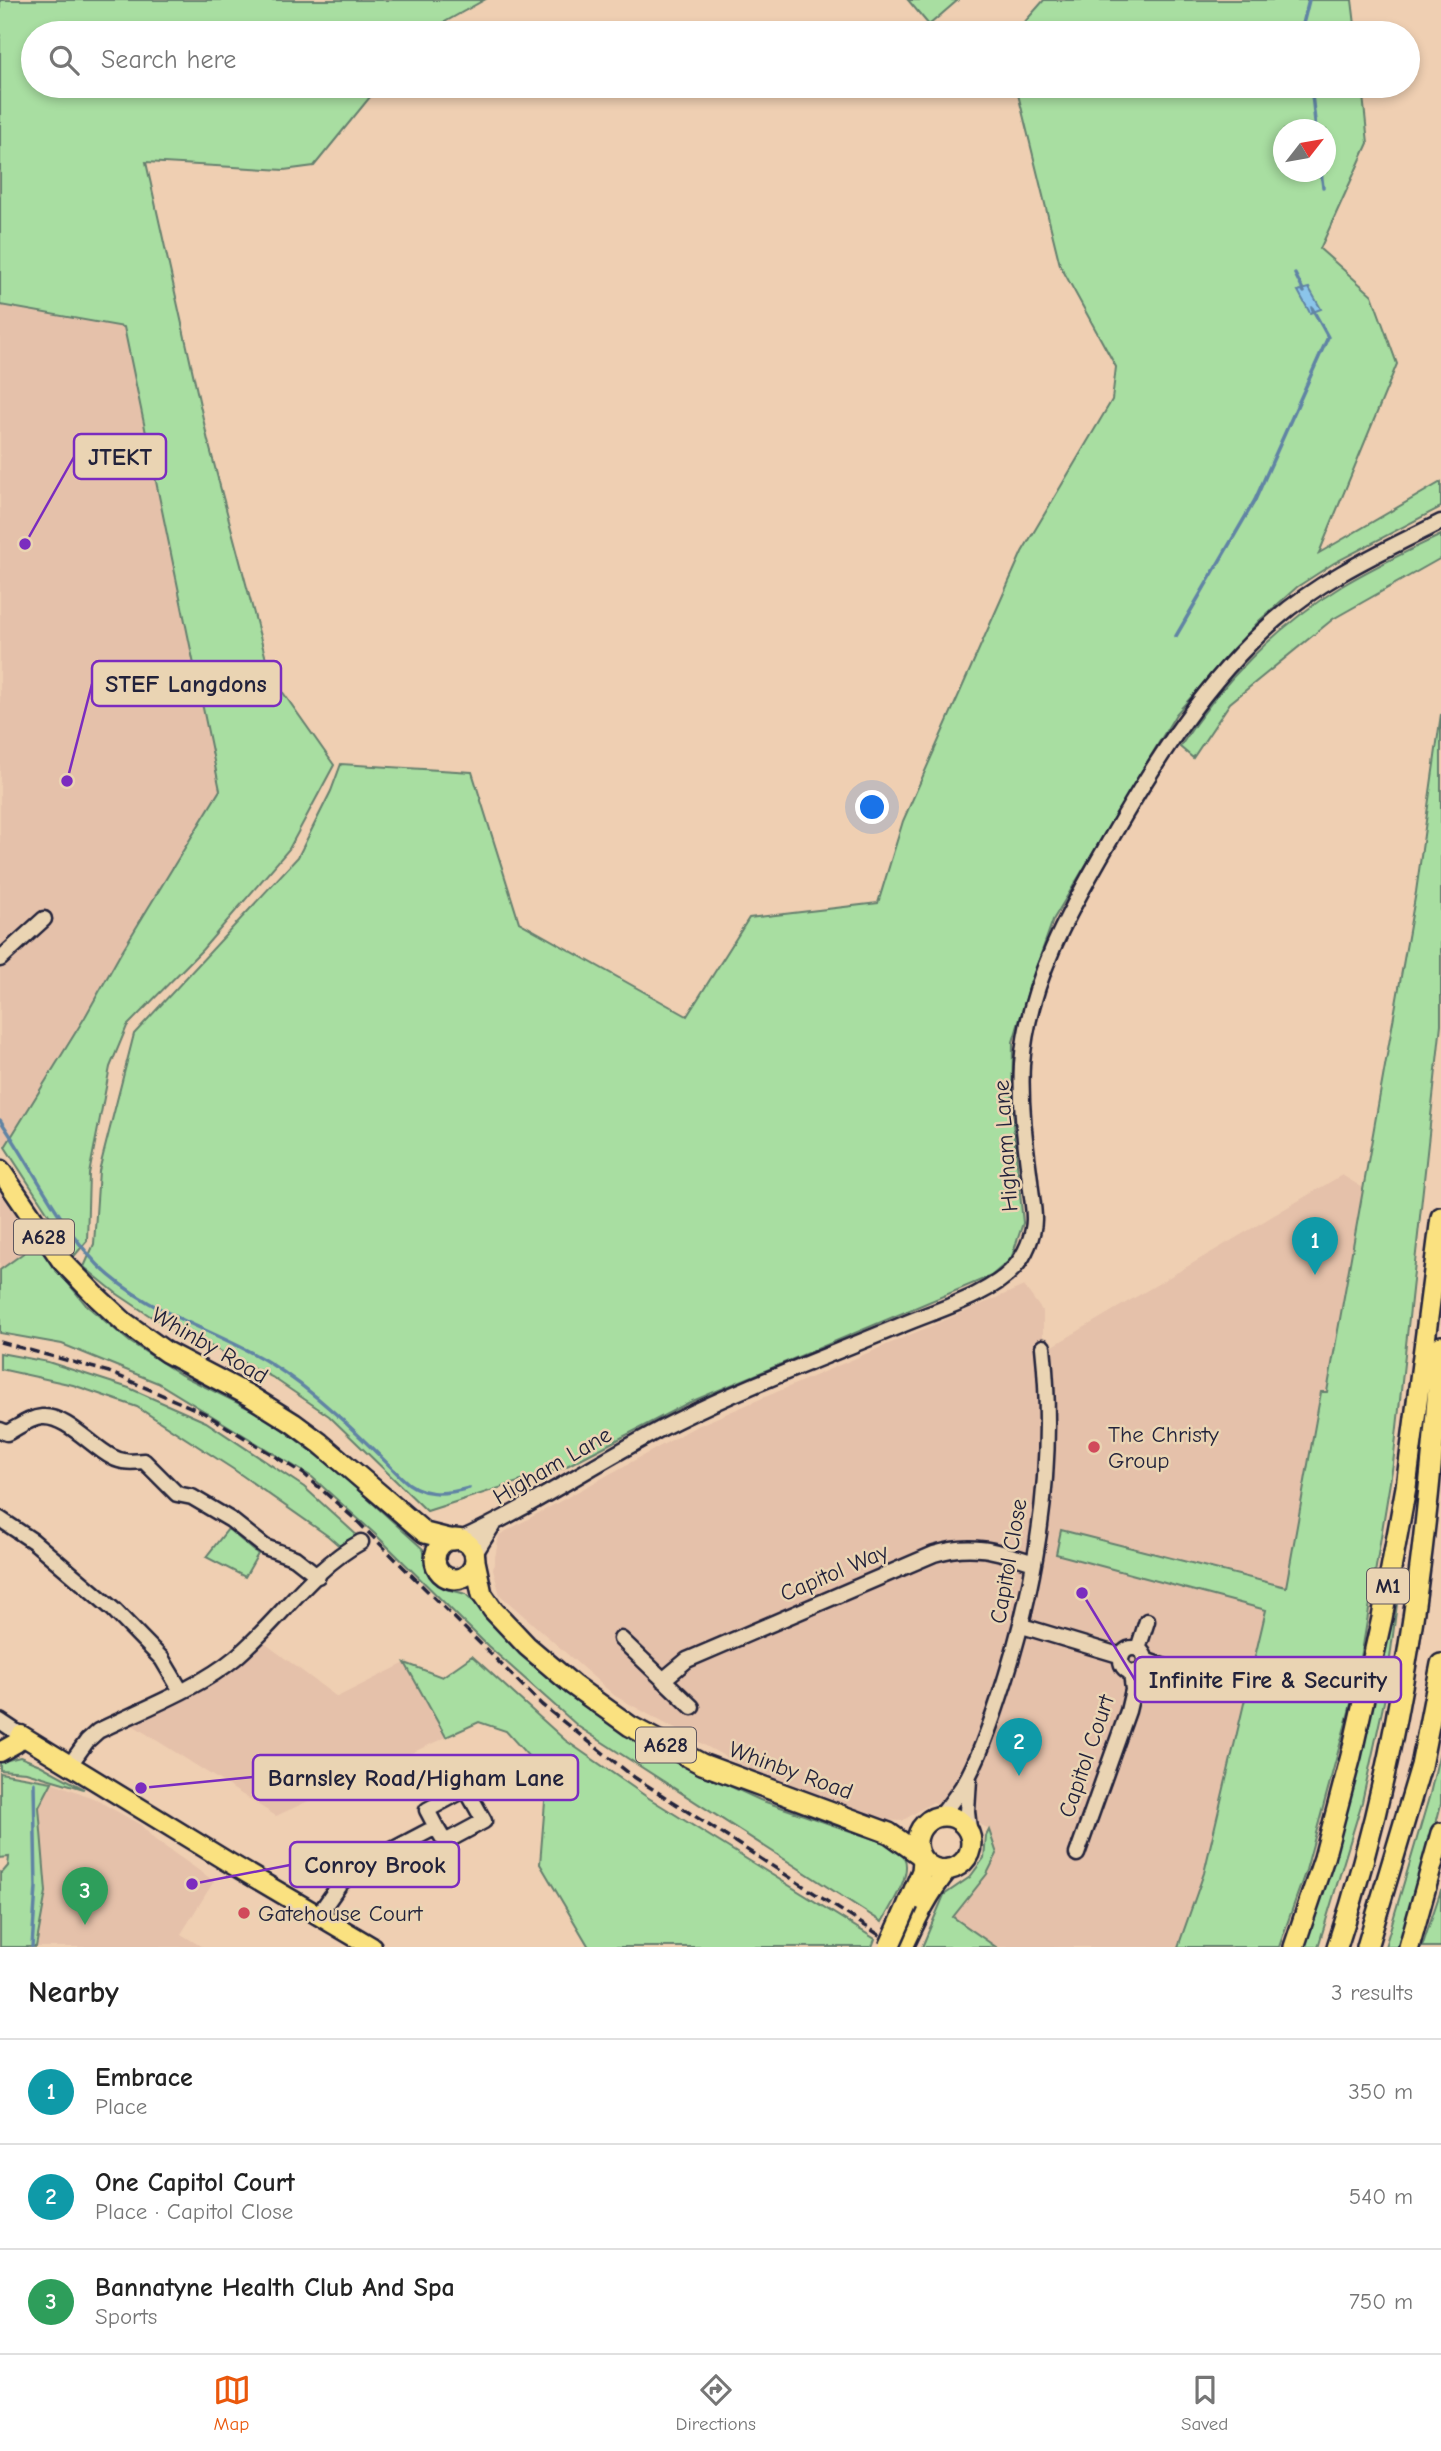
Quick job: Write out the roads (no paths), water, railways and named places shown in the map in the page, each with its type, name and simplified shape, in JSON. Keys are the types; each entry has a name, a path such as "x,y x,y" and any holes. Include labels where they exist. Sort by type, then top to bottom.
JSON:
{"highway":[{"name":"Whinby Road","path":"0,1170 62,1261 124,1322 166,1352 250,1396 293,1423 425,1533 456,1540"},
{"name":"M1","path":"1294,1947 1338,1807 1380,1630 1406,1487 1441,1217"},
{"name":"M1","path":"1337,1947 1372,1828 1393,1739 1422,1565 1441,1346"},
{"path":"425,1533 436,1565"},
{"path":"436,1565 439,1549 447,1541 456,1540 469,1545 475,1558 470,1572 459,1579 453,1579"},
{"name":"Whinby Road","path":"475,1558 482,1594 493,1610 527,1646 573,1685 630,1726 702,1764 890,1832 922,1857"},
{"name":"Whinby Road","path":"436,1565 443,1575 482,1594"},
{"path":"1367,1947 1421,1766 1441,1664"},
{"path":"889,1947 914,1907 948,1869 964,1860 971,1847 970,1838 968,1829 959,1820 940,1816 922,1826 916,1842 922,1857 922,1871 914,1907 903,1947"},
{"path":"890,1832 922,1826"},
{"path":"1409,1947 1441,1833"},
{"path":"922,1857 931,1866 948,1869"}],"main road":[{"path":"0,1752 16,1744 21,1735 319,1914 363,1945"}],"street":[{"name":"Higham Lane","path":"456,1540 494,1524 675,1422 777,1376 960,1301 1000,1281 1016,1266 1026,1248 1034,1222 1022,1111 1022,1065 1027,1025 1061,928 1101,856 1180,726 1234,660 1276,619 1334,576 1441,522"},
{"path":"0,959 44,919"},
{"name":"Capitol Close","path":"940,1816 970,1774 999,1698 1022,1626 1042,1516 1047,1454 1048,1395 1043,1348"},
{"path":"0,1430 8,1433 28,1420 52,1418 92,1441 114,1459 125,1462 144,1461 167,1487 177,1494 191,1497 231,1520 265,1548 295,1558 318,1576"},
{"path":"0,1519 33,1541 114,1610 162,1659 181,1691"},
{"name":"Higham Lane","path":"475,1558 494,1524"},
{"path":"69,1766 98,1731 181,1691 237,1657 335,1557 361,1542"},
{"name":"Capitol Way","path":"663,1680 687,1660 934,1553 970,1547 991,1550 1034,1563"},
{"path":"1142,1655 1147,1621"},
{"path":"1022,1626 1122,1656 1130,1648 1168,1668"},
{"path":"621,1639 692,1707"},
{"name":"Capitol Court","path":"1131,1672 1141,1669 1142,1655"},
{"name":"Capitol Court","path":"1077,1854 1133,1690 1131,1672 1123,1666 1122,1656"},
{"path":"0,1721 21,1735"},
{"name":"Capitol Close","path":"970,1774 967,1811 970,1838"},
{"path":"319,1914 341,1884 358,1868 436,1827"}],"water":[{"path":"1309,288 1321,309 1310,313 1298,291"}],"waterway":[{"path":"1304,21 1309,0"},
{"path":"1312,98 1315,119"},
{"path":"1322,182 1323,187"},
{"path":"1295,274 1304,292"},
{"path":"1176,636 1255,500 1328,337 1312,308"},
{"path":"0,1120 71,1232 98,1265 117,1282 158,1308 247,1350 286,1374 338,1416 408,1484 433,1493 469,1488"},
{"path":"32,1947 36,1887 34,1783"}],"railway":[{"path":"0,1342 109,1372 204,1413 304,1474 356,1520 542,1705 634,1777 898,1947"}],"place":[{"name":"JTEKT","path":"25,544"},
{"name":"STEF Langdons","path":"67,781"},
{"name":"Embrace","path":"1315,1275"},
{"name":"The Christy Group","path":"1094,1447"},
{"name":"Infinite Fire & Security","path":"1082,1593"},
{"name":"One Capitol Court","path":"1019,1776"},
{"name":"Barnsley Road/Higham Lane","path":"141,1788"},
{"name":"Conroy Brook","path":"192,1884"},
{"name":"Gatehouse Court","path":"244,1913"},
{"name":"Bannatyne Health Club And Spa","path":"85,1925"}]}
